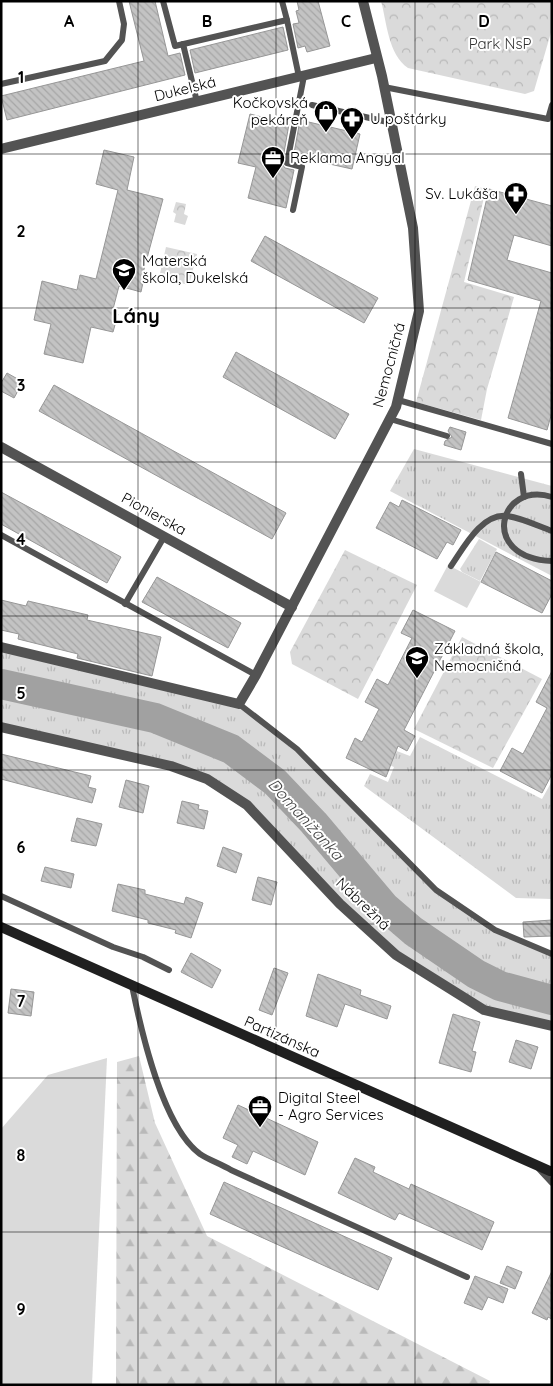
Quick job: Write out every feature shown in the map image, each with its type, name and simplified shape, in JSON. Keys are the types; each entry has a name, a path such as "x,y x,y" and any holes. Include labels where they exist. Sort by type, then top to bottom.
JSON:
{"main road":[{"name":"Partizánska","path":"1,927 552,1172"}],"street":[{"name":"Nemocničná","path":"239,704 390,419 398,400 419,311 413,228 392,123 363,1"},
{"name":"Dukelská","path":"1,150 376,58"},
{"name":"Pionierska","path":"1,447 292,607"},
{"path":"1,647 239,704"},
{"name":"Nábrežná","path":"1,727 171,766 207,779 247,805 340,904 396,955 484,1010 552,1026"}],"lane":[{"path":"163,1 175,46 287,20"},
{"path":"282,1 302,76 287,163 302,167 292,210"},
{"path":"1,84 105,62 122,40 124,24 120,2"},
{"path":"183,44 197,102"},
{"path":"384,87 548,120 552,105"},
{"path":"312,105 392,123"},
{"path":"398,400 552,444"},
{"path":"390,419 447,436"},
{"path":"521,474 524,497"},
{"path":"552,497 530,494 524,497 510,507 504,529 508,544 523,556 536,560 552,561"},
{"path":"451,566 474,534 494,518 506,516 552,531"},
{"path":"1,535 256,675"},
{"path":"125,604 164,537"},
{"path":"239,704 297,749 436,890 495,930 552,954"},
{"path":"1,896 113,947 143,956 170,970"},
{"path":"132,986 141,1030 164,1098 181,1132 199,1153 231,1170 467,1277"},
{"path":"537,1166 552,1183"}],"green space":[{"name":"Park NsP","path":"381,1 552,1 552,29 534,91 525,94 408,68 401,62 392,46"},
{"path":"475,186 486,189 464,282 514,297 487,389 481,420 416,402"},
{"path":"176,202 186,204 184,214 188,216 185,225 174,222 176,214 173,212"},
{"path":"166,247 197,254 189,285 159,278"},
{"path":"414,449 552,486 552,576 390,491"},
{"path":"479,539 497,549 480,581 462,572 460,569"},
{"path":"345,550 417,585 358,699 292,664 290,652"},
{"path":"448,565 481,582 467,608 434,591"},
{"path":"462,637 542,679 493,768 414,729"},
{"path":"1,647 239,704 297,749 436,890 495,930 552,954 552,1026 484,1010 396,955 247,805 207,779 1,727"},
{"path":"420,737 542,799 552,781 552,899 516,898 364,786 370,774 388,782 394,767 387,764 394,750 410,756"},
{"path":"139,1056 155,1123 207,1236 490,1381 489,1385 116,1385 117,1062"},
{"path":"107,1058 92,1385 1,1385 1,1129 48,1075"}],"building":[{"path":"129,1 155,1 168,56 180,53 185,75 7,120 1,96 144,61"},
{"path":"297,1 318,1 330,46 307,52 305,46 298,48 293,24 299,23 296,11 299,10"},
{"path":"283,27 288,50 195,73 190,50"},
{"path":"250,114 289,124 282,164 285,168 294,170 286,208 248,198 256,167 238,163"},
{"path":"300,120 360,134 352,169 298,157 297,160 293,159"},
{"path":"104,150 134,157 127,190 163,199 143,273 145,273 141,292 119,286 112,313 118,314 113,332 91,327 83,363 44,354 51,324 34,320 42,281 77,290 80,275 96,279 118,190 96,184"},
{"path":"489,189 552,206 552,246 514,235 507,260 552,273 552,412 547,430 508,418 541,301 468,280"},
{"path":"265,236 378,298 364,323 251,261"},
{"path":"236,352 349,414 335,439 223,377"},
{"path":"7,373 23,382 14,398 1,391 1,383"},
{"path":"54,385 286,513 272,539 39,411"},
{"path":"450,427 466,432 461,450 444,445 445,441 452,437 448,431"},
{"path":"1,492 121,557 107,583 1,524"},
{"path":"402,500 461,530 453,545 447,542 437,559 376,528 390,502 399,507"},
{"path":"496,552 552,581 552,594 542,613 481,582"},
{"path":"157,577 241,623 228,648 142,602"},
{"path":"1,600 26,606 28,601 88,615 87,620 161,637 152,676 77,658 78,654 18,639 19,634 1,630"},
{"path":"413,610 455,631 404,730 415,736 407,751 398,746 386,777 346,758 355,738 362,742 379,709 365,702 377,679 388,685 412,638 401,633"},
{"path":"552,671 552,774 542,793 500,771 512,748 523,754 547,708 536,702"},
{"path":"1,754 91,776 88,787 96,789 92,803 1,779"},
{"path":"126,780 149,786 143,813 119,807"},
{"path":"182,801 199,805 198,809 208,811 204,829 177,823"},
{"path":"77,818 102,824 96,846 71,841"},
{"path":"223,847 242,854 236,873 217,866"},
{"path":"45,867 74,874 71,888 41,881"},
{"path":"258,877 277,882 271,905 252,900"},
{"path":"118,884 145,890 145,894 184,904 186,897 203,903 191,938 175,933 176,930 148,923 148,920 112,911"},
{"path":"552,920 552,936 524,937 523,922"},
{"path":"191,953 221,970 212,988 181,972"},
{"path":"274,968 288,973 272,1015 259,1010"},
{"path":"318,974 361,990 360,995 391,1006 387,1019 345,1004 337,1027 306,1016"},
{"path":"11,989 34,992 31,1016 8,1013"},
{"path":"453,1014 480,1022 472,1051 476,1052 471,1072 439,1063"},
{"path":"516,1040 538,1047 531,1069 509,1062"},
{"path":"238,1105 318,1142 305,1175 253,1151 247,1164 232,1157 238,1145 223,1138"},
{"path":"355,1158 375,1167 373,1172 409,1189 411,1184 494,1222 482,1250 399,1213 395,1220 338,1193"},
{"path":"224,1182 392,1258 378,1290 210,1214"},
{"path":"507,1266 522,1272 515,1289 500,1283"},
{"path":"552,1271 552,1319 548,1317 547,1320 532,1313"},
{"path":"475,1276 508,1289 503,1303 488,1297 482,1310 464,1303"}],"waterway":[{"name":"Domanižanka","path":"1,684 155,718 231,749 275,782 314,823 384,906 413,931 476,974 500,986 552,1000"}],"place":[{"name":"Kočkovská pekáreň","path":"326,133"},
{"name":"U poštárky","path":"352,140"},
{"name":"Reklama Angyal","path":"273,179"},
{"name":"Sv. Lukáša","path":"516,215"},
{"name":"Materská škola, Dukelská","path":"124,291"},
{"name":"Základná škola, Nemocničná","path":"417,679"},
{"name":"Digital Steel - Agro Services","path":"260,1128"}],"district":[{"name":"Lány","path":"136,316"}]}
